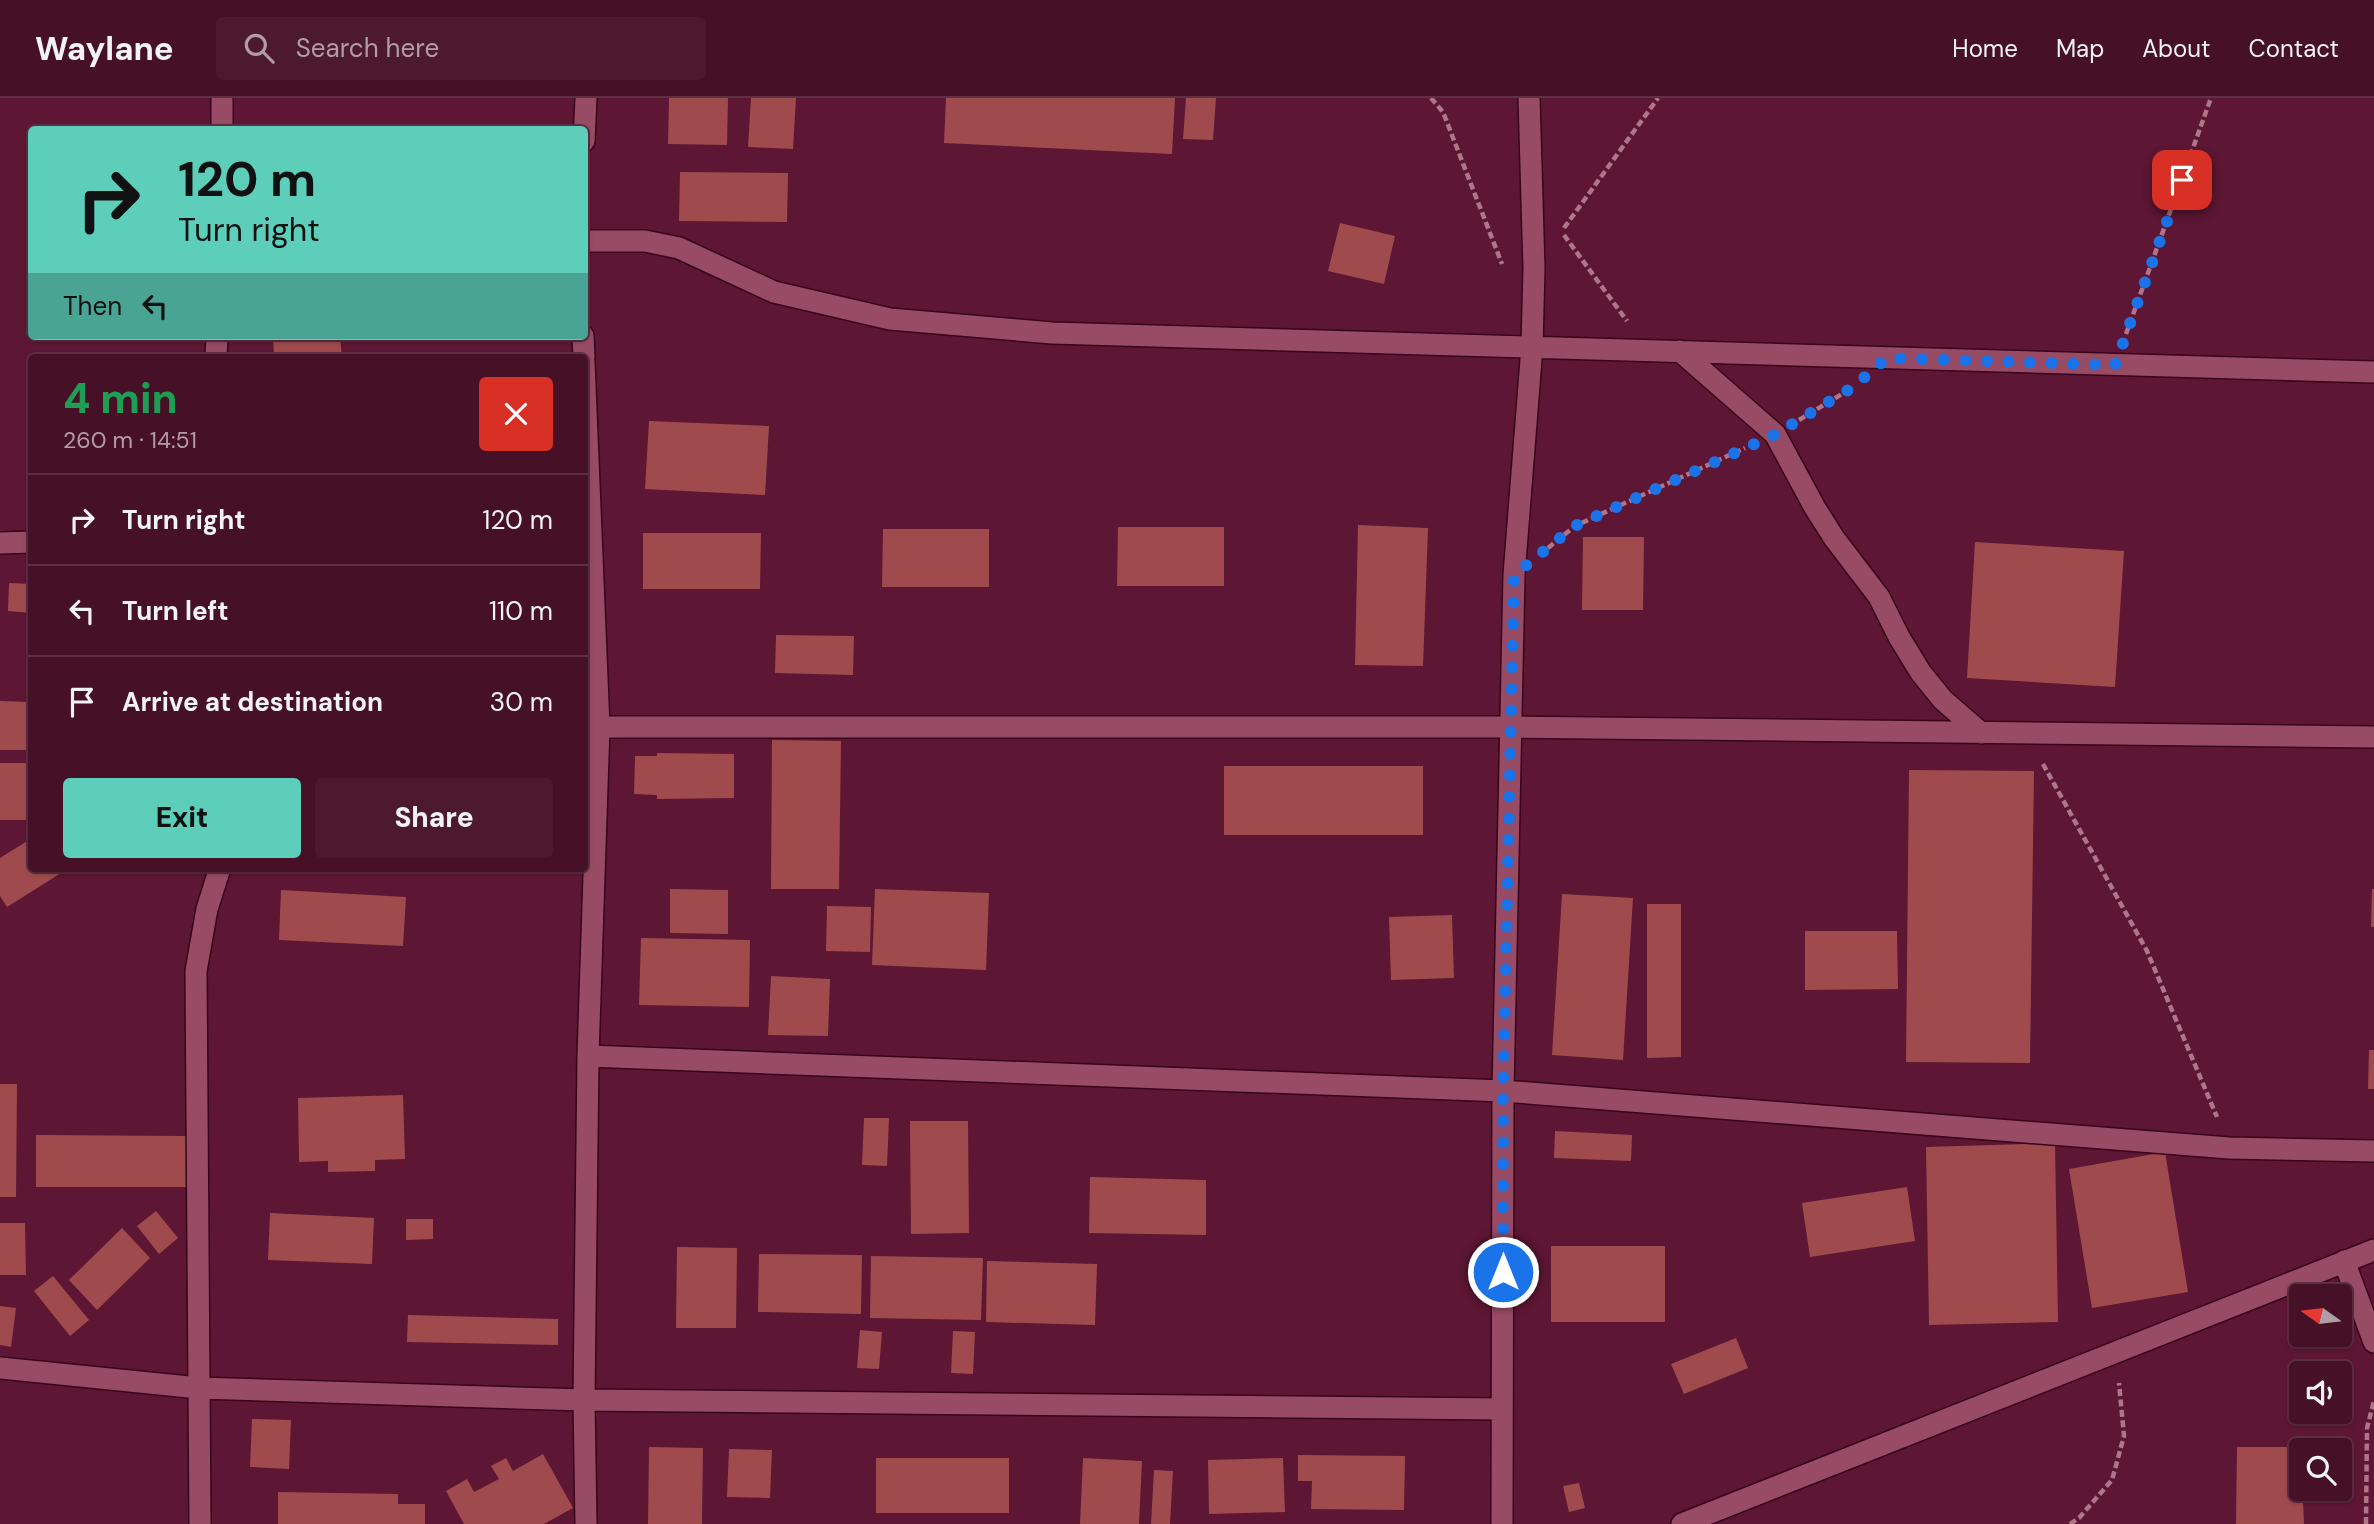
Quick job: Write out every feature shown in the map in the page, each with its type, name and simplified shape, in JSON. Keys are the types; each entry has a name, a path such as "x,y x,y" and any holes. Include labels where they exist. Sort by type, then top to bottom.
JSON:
{"street":[{"path":"222,98 222,126"},
{"path":"1502,1524 1503,1091 1514,575 1532,347 1534,268 1529,98"},
{"path":"585,126 587,100"},
{"path":"588,241 645,241 679,248 774,292 890,319 1052,333 2374,372"},
{"path":"1680,351 1776,434 1815,508 1879,597 1921,673 1943,700 1981,733"},
{"path":"586,1524 584,1400 588,1056 599,727 588,458"},
{"path":"0,543 28,542"},
{"path":"599,727 1511,727 2374,737"},
{"path":"200,1524 196,971 206,908 219,872"},
{"path":"588,1056 1503,1091 2229,1148 2374,1151"},
{"path":"1682,1524 2374,1250"},
{"path":"2344,1261 2374,1342"},
{"path":"0,1368 200,1388 584,1400 1502,1409"}],"path":[{"path":"1431,98 1443,112 1504,269"},
{"path":"1534,268 1658,98"},
{"path":"2115,365 2211,98"},
{"path":"1561,231 1648,350"},
{"path":"1514,575 1575,526 1776,434 1853,387 1887,358"},
{"path":"2025,733 2147,951 2229,1148"},
{"path":"2070,1524 2079,1518 2112,1480 2124,1436 2115,1352"},
{"path":"2367,1524 2367,1428 2374,1401"}],"building":[{"path":"669,98 728,98 727,145 668,144"},
{"path":"751,98 796,98 793,149 748,147"},
{"path":"946,98 1175,98 1172,154 944,143"},
{"path":"1186,98 1216,98 1213,140 1183,139"},
{"path":"280,124 364,124 364,126"},
{"path":"680,172 788,173 787,222 679,221"},
{"path":"1340,223 1395,236 1384,284 1328,271"},
{"path":"273,340 340,340 342,354 274,354"},
{"path":"649,421 769,426 765,495 645,489"},
{"path":"1358,525 1428,528 1423,666 1355,665"},
{"path":"1118,527 1224,527 1224,586 1117,586"},
{"path":"883,529 989,529 989,587 882,587"},
{"path":"643,533 761,533 760,589 643,589"},
{"path":"1583,537 1644,537 1643,610 1582,610"},
{"path":"1975,542 2124,551 2115,687 1967,678"},
{"path":"9,583 28,584 28,613 8,611"},
{"path":"776,635 854,636 853,675 775,673"},
{"path":"0,701 28,702 28,750 0,750"},
{"path":"772,740 841,741 839,889 771,889"},
{"path":"657,753 734,754 734,798 657,799 657,795 634,794 635,756 657,756"},
{"path":"0,763 28,763 28,820 0,820"},
{"path":"1224,766 1423,766 1423,835 1224,835"},
{"path":"1909,770 2034,771 2030,1063 1906,1062"},
{"path":"28,840 28,872 63,872 7,907 0,896 0,858"},
{"path":"670,889 728,890 728,934 670,933"},
{"path":"875,889 989,893 986,970 872,965"},
{"path":"2374,889 2374,927 2371,927"},
{"path":"281,890 406,897 403,946 279,940"},
{"path":"1562,894 1633,898 1623,1060 1552,1055"},
{"path":"1647,904 1681,904 1681,1057 1647,1058"},
{"path":"827,906 871,907 870,952 826,951"},
{"path":"1452,915 1454,978 1391,980 1389,917"},
{"path":"1805,931 1897,931 1898,989 1805,990"},
{"path":"641,938 750,940 749,1007 639,1005"},
{"path":"771,976 830,979 828,1036 768,1035"},
{"path":"2369,1050 2374,1050 2374,1089 2368,1089"},
{"path":"0,1084 17,1084 16,1197 0,1197"},
{"path":"403,1095 405,1159 375,1160 375,1171 328,1172 328,1161 299,1162 298,1098"},
{"path":"864,1118 889,1118 887,1166 862,1165"},
{"path":"910,1121 968,1121 969,1233 911,1234"},
{"path":"1555,1131 1632,1135 1631,1161 1554,1158"},
{"path":"36,1135 186,1136 186,1187 36,1187"},
{"path":"2055,1143 2058,1322 1929,1325 1926,1147"},
{"path":"2165,1152 2188,1292 2092,1308 2069,1169"},
{"path":"1090,1177 1206,1180 1206,1235 1089,1233"},
{"path":"1907,1187 1915,1241 1810,1257 1802,1203"},
{"path":"156,1211 178,1238 159,1254 137,1226"},
{"path":"270,1213 374,1218 372,1264 268,1260"},
{"path":"406,1219 433,1219 433,1239 406,1240"},
{"path":"0,1223 25,1223 26,1275 0,1275"},
{"path":"122,1228 150,1258 97,1310 69,1280"},
{"path":"1551,1246 1665,1246 1665,1322 1551,1322"},
{"path":"677,1247 737,1248 736,1328 676,1328"},
{"path":"759,1254 862,1255 861,1314 758,1312"},
{"path":"871,1256 983,1258 981,1320 870,1318"},
{"path":"987,1261 1097,1264 1095,1325 986,1322"},
{"path":"53,1276 89,1320 70,1336 34,1291"},
{"path":"0,1306 16,1308 11,1347 0,1345"},
{"path":"408,1315 558,1319 558,1345 407,1342"},
{"path":"860,1330 882,1332 879,1369 857,1368"},
{"path":"953,1331 975,1332 973,1374 951,1373"},
{"path":"1736,1338 1748,1368 1684,1394 1671,1364"},
{"path":"252,1419 291,1420 289,1469 250,1467"},
{"path":"649,1447 703,1448 702,1524 648,1524"},
{"path":"2237,1447 2289,1447 2289,1501 2303,1501 2304,1524 2236,1524"},
{"path":"729,1449 772,1450 770,1498 727,1497"},
{"path":"543,1454 573,1508 544,1524 464,1524 446,1491 467,1479 474,1492 499,1479 491,1466 506,1458 513,1471"},
{"path":"1298,1455 1405,1456 1404,1510 1311,1509 1312,1481 1298,1481"},
{"path":"876,1458 1009,1458 1009,1513 876,1513"},
{"path":"1083,1458 1142,1461 1139,1524 1080,1524"},
{"path":"1283,1458 1285,1512 1209,1514 1208,1460"},
{"path":"1154,1470 1173,1471 1170,1524 1151,1524"},
{"path":"1579,1483 1585,1508 1569,1512 1563,1486"},
{"path":"278,1492 398,1494 398,1504 425,1504 425,1524 278,1524"}],"route":[{"path":"1503,1272 1503,1091 1514,575 1575,526 1611,512 1776,434 1853,387 1887,358 2115,365 2182,180"}]}
